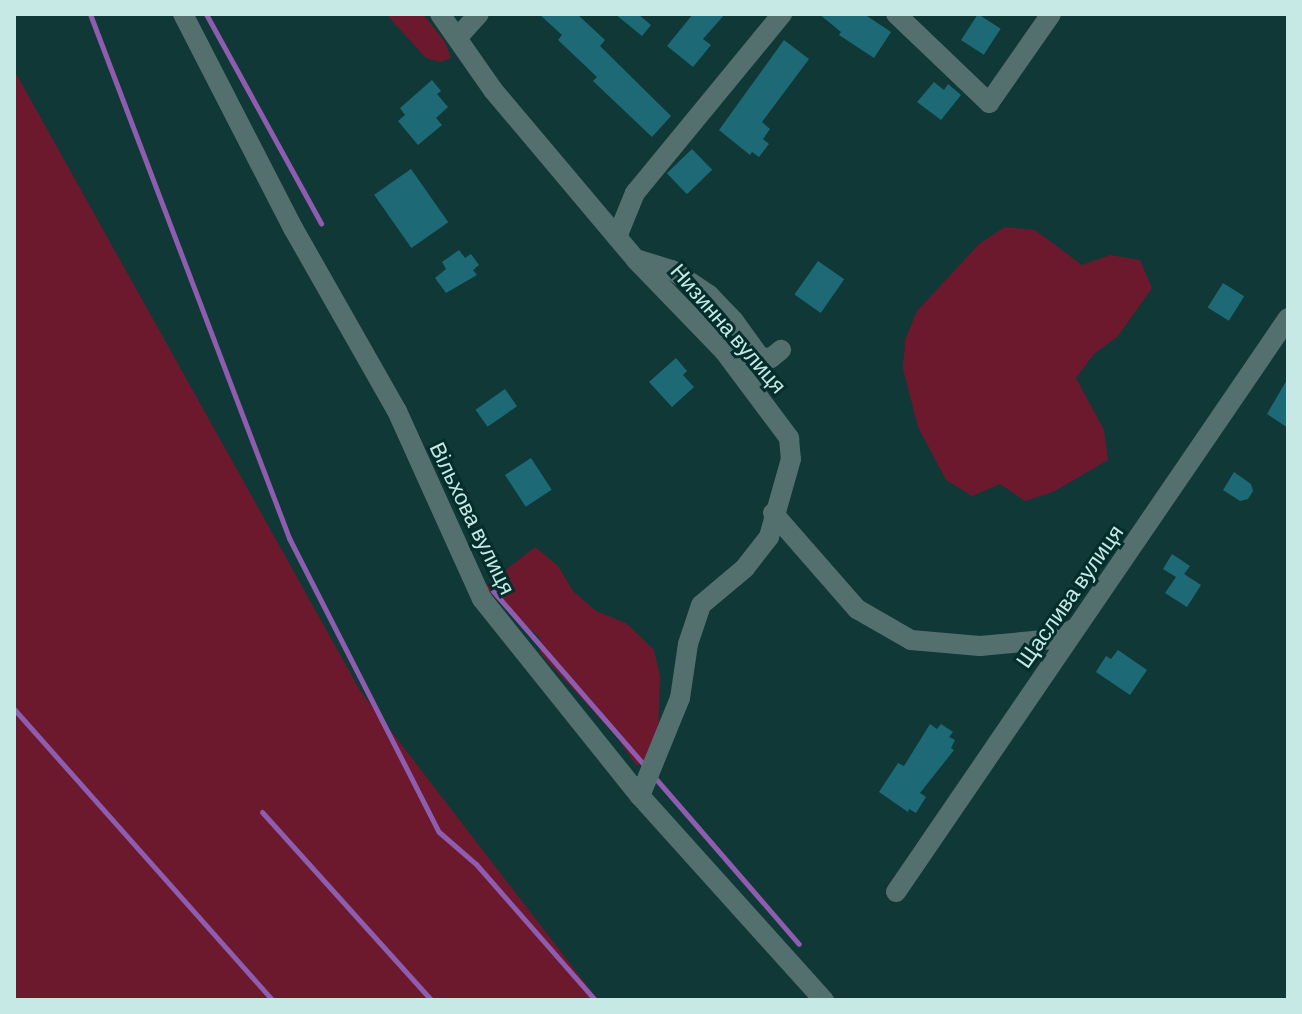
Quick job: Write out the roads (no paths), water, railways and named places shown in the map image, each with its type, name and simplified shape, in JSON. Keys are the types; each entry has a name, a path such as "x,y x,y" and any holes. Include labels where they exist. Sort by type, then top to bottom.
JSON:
{"street":[{"name":"Вільхова вулиця","path":"183,14 293,228 397,411 482,599 640,796 824,1000"},
{"name":"Низинна вулиця","path":"440,14 493,90 636,260 724,351 789,438 791,459 773,513 769,537 745,568 701,605 688,644 680,698 640,796"},
{"path":"458,37 479,14"},
{"path":"617,237 635,193 782,14"},
{"path":"896,14 989,103 1051,14"},
{"path":"636,260 672,270 692,282 723,308 760,357 771,358 781,350"},
{"name":"Щаслива вулиця","path":"896,892 1286,323"},
{"path":"773,513 857,609 911,640 980,646 1055,639 1077,627"}],"waterway":[{"path":"90,14 289,538 439,832 476,864 595,1000"},
{"path":"206,14 321,223"},
{"path":"493,591 644,765"},
{"path":"14,709 272,1000"},
{"path":"656,779 799,944"},
{"path":"262,812 431,1000"}]}
